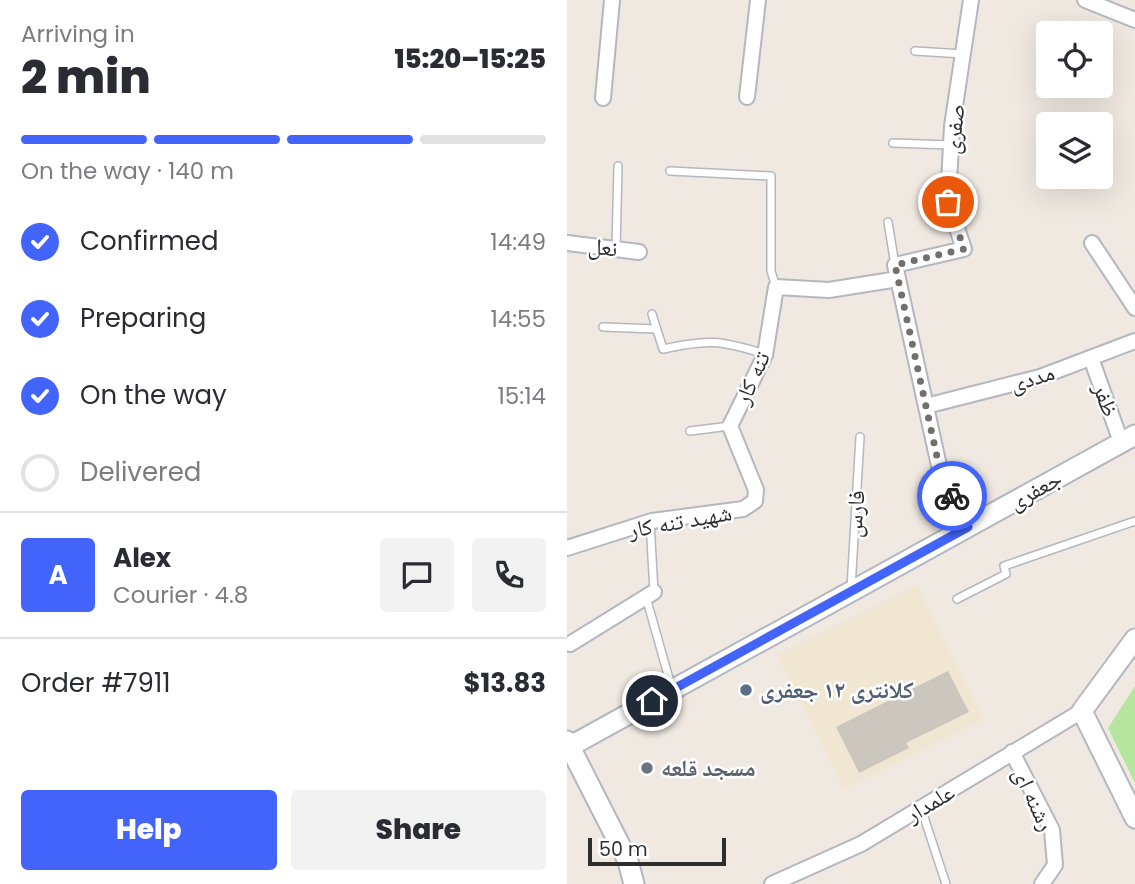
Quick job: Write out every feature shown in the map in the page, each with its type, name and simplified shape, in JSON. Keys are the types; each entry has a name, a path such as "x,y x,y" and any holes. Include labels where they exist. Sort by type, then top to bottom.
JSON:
{"street":[{"path":"603,98 612,0"},
{"path":"747,97 758,0"},
{"name":"صفری","path":"897,272 964,249 948,202 951,145 971,0"},
{"path":"1085,0 1135,20"},
{"name":"نعل","path":"567,243 639,251"},
{"path":"1093,243 1135,308"},
{"path":"776,288 829,290 897,272 941,475 968,527"},
{"name":"تنه کار","path":"730,426 765,355 776,288"},
{"name":"مددی","path":"926,407 1040,377 1135,341"},
{"name":"ظفر","path":"1091,358 1128,438"},
{"name":"شهید تنه کار","path":"567,548 650,522 743,509 755,501 756,490 730,426"},
{"name":"جعفری","path":"568,745 673,690 1128,438"},
{"path":"570,644 650,594"},
{"path":"1135,639 1082,711 1135,818"},
{"name":"علمدار","path":"772,884 805,878 1082,711"},
{"path":"568,745 628,861 634,884"},
{"name":"رشنه ای","path":"1012,752 1052,831 1055,864 1042,884"}],"lane":[{"path":"915,51 963,54"},
{"path":"893,143 951,145"},
{"path":"616,249 618,166"},
{"path":"670,171 771,176 771,271 776,288"},
{"path":"888,222 897,272"},
{"path":"652,314 663,349 703,340 737,345 765,355"},
{"path":"603,327 656,328"},
{"path":"690,431 730,426"},
{"name":"فارس","path":"850,592 860,437"},
{"path":"957,599 1006,573 1004,566 1135,521"},
{"path":"650,522 650,594 673,690"},
{"path":"921,808 946,884"}],"shaded area":[{"path":"917,585 984,719 844,789 777,655"}],"green space":[{"path":"1135,686 1135,783 1108,728"}],"building":[{"path":"948,671 969,712 906,743 909,748 859,773 836,727"}],"way so far":[{"path":"948,202 964,249 895,265 941,475 952,496"}],"place":[{"name":"کلانتری ۱۲ جعفری","path":"746,690"},
{"name":"مسجد قلعه","path":"647,768"}],"route":[{"path":"652,701 968,527 952,496"}]}
